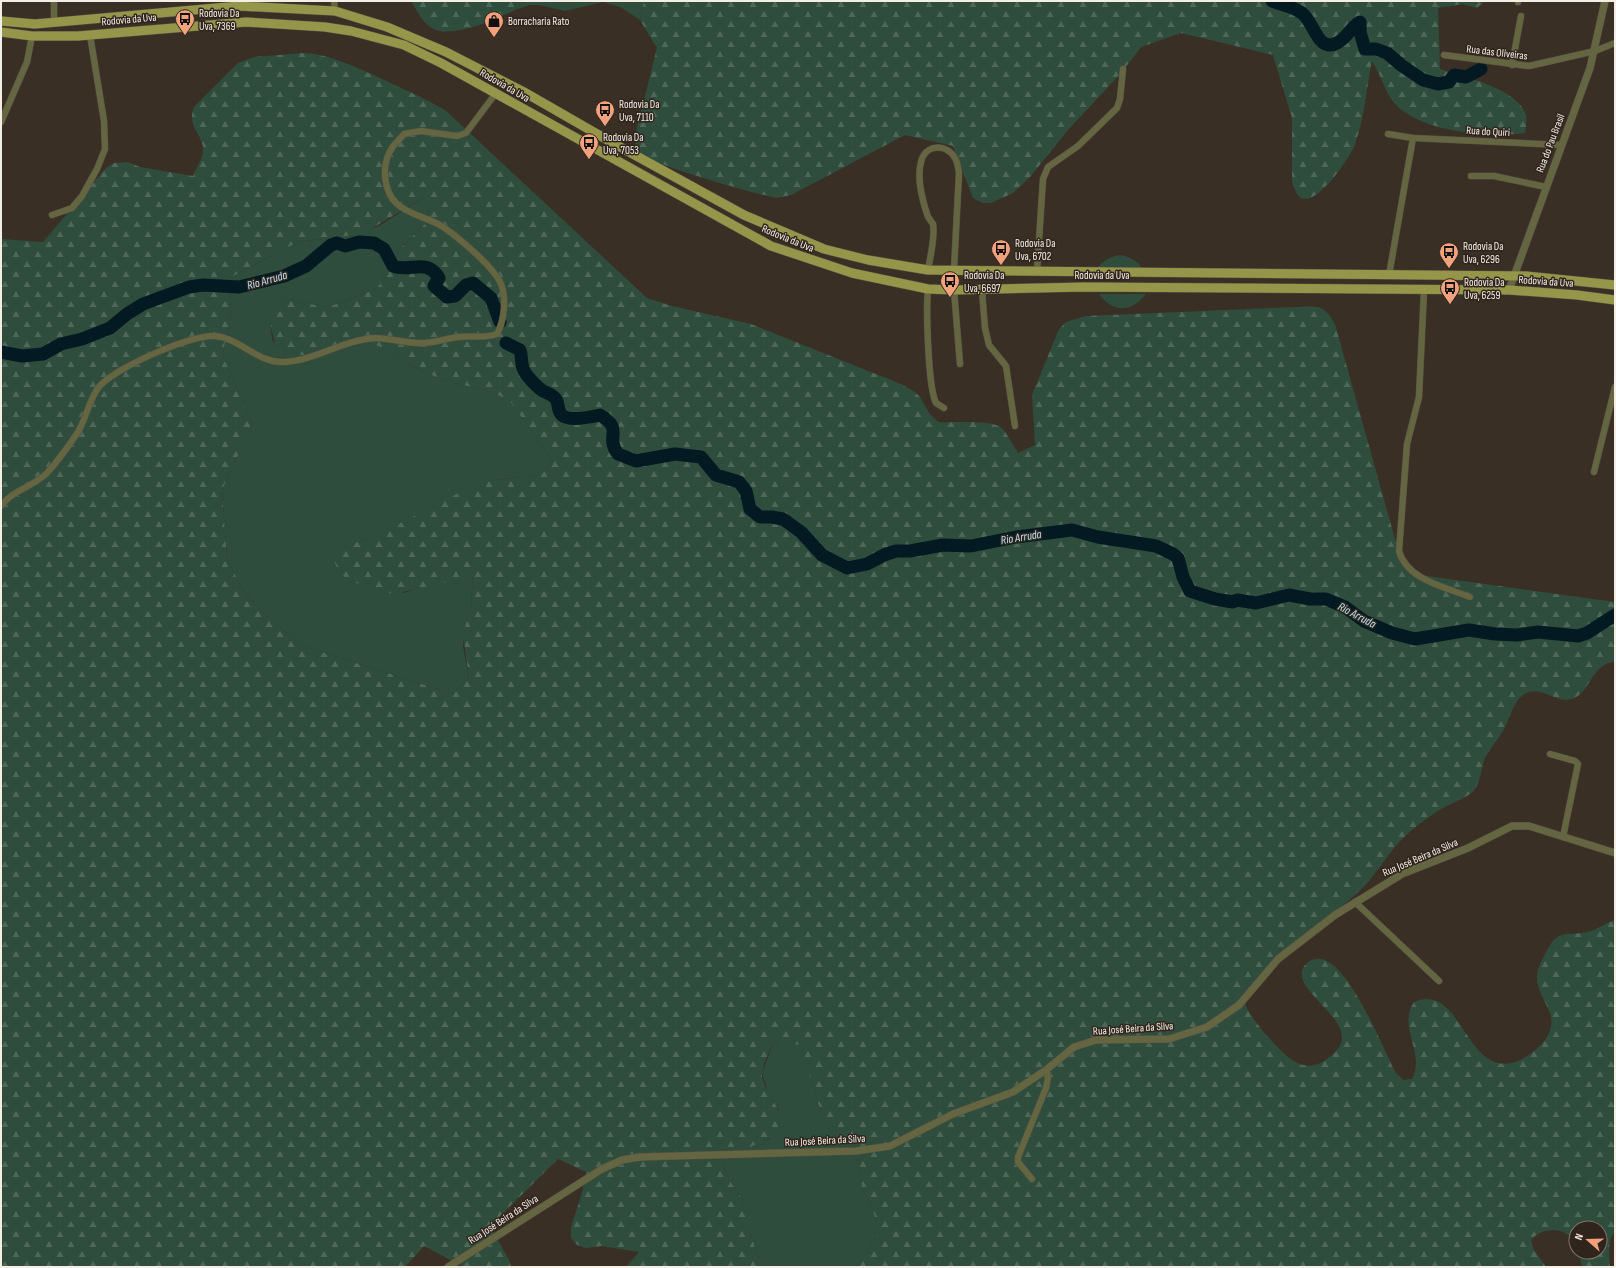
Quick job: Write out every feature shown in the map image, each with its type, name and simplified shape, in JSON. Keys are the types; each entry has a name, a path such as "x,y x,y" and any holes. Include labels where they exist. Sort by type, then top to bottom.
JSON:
{"main road":[{"name":"Rodovia da Uva","path":"1,20 35,24 239,6 335,11 387,27 446,52 524,92 610,142 757,221 824,249 868,260 928,270 1514,277 1559,278 1615,285"},
{"name":"Rodovia da Uva","path":"1,32 32,36 90,35 246,22 326,27 351,31 404,45 442,63 771,246 819,264 852,273 928,289 982,291 1084,287 1509,290 1578,295 1615,300"}],"street":[{"path":"54,1 54,22"},
{"path":"334,1 335,11"},
{"name":"Rua do Pau Brasil","path":"1509,290 1595,51 1605,1"},
{"path":"1512,65 1521,16"},
{"path":"52,215 72,208 97,169 105,149 104,121 90,35"},
{"path":"1,122 27,62 32,36"},
{"name":"Rua das Oliveiras","path":"1444,55 1529,66 1595,51 1615,43"},
{"path":"1037,272 1043,179 1048,168 1078,146 1117,108 1120,99 1123,69"},
{"path":"1,506 7,498 47,473 78,431 99,386 119,372 179,342 200,336 216,336 230,340 254,354 283,362 298,360 349,342 376,338 423,344 460,337 488,338 497,334 502,325 504,296 501,283 482,260 443,227 398,204 387,191 385,170 391,149 404,134 421,131 458,136 466,133 496,93"},
{"name":"Rua do Quiri","path":"1388,134 1413,138 1561,145"},
{"path":"1389,276 1413,138"},
{"path":"928,270 934,234 932,223 927,215 919,171 925,152 930,148 937,147 951,153 954,157 959,173 954,270"},
{"path":"1471,176 1494,176 1546,187"},
{"path":"928,289 928,329 932,390 936,403 944,408"},
{"path":"954,290 960,364"},
{"path":"1424,290 1419,397 1407,444 1399,551 1401,560 1410,570 1421,577 1470,597"},
{"path":"982,291 988,345 1006,366 1015,426"},
{"path":"1594,472 1615,387"},
{"path":"1550,754 1575,761 1578,764 1563,837"},
{"name":"Rua José Beira da Silva","path":"448,1267 602,1169 622,1160 640,1157 856,1151 890,1146 953,1114 1013,1092 1046,1070 1074,1047 1096,1040 1169,1039 1207,1027 1238,1005 1278,959 1306,935 1354,902 1402,874 1468,848 1512,826 1529,826 1615,853"},
{"path":"1354,902 1438,981"},
{"path":"1032,1179 1018,1162 1018,1157 1046,1088 1048,1078 1046,1070"}],"green space":[{"path":"411,1 517,1 515,10 507,14 474,27 451,32 441,31 428,26"},
{"path":"517,1 644,1 640,20 620,7 603,2 565,11 539,5 530,5 515,10"},
{"path":"644,1 1485,1 1477,8 1463,4 1438,8 1440,69 1489,85 1512,98 1521,106 1526,115 1526,128 1525,133 1494,135 1457,131 1438,127 1421,121 1395,104 1388,94 1372,61 1361,124 1352,150 1341,168 1327,185 1312,197 1303,199 1296,193 1292,181 1292,118 1273,55 1181,33 1141,47 1122,72 1068,130 1030,177 1013,193 991,203 983,203 973,198 953,146 905,135 791,195 776,198 683,171 648,158 637,150 635,143 636,132 657,48 640,20"},
{"path":"303,53 313,54 340,61 358,68 428,101 445,110 647,298 672,306 751,324 901,384 915,392 920,397 929,413 938,422 973,422 998,426 1003,429 1018,453 1035,445 1032,395 1059,329 1066,322 1086,316 1304,307 1315,307 1324,310 1335,324 1400,557 1420,575 1615,602 1615,661 1600,668 1583,691 1572,699 1559,699 1535,691 1523,695 1516,702 1503,731 1485,758 1479,782 1475,789 1464,797 1436,812 1402,839 1368,882 1357,893 1260,976 1248,991 1245,1003 1252,1017 1259,1026 1290,1058 1307,1066 1312,1066 1326,1060 1333,1054 1341,1043 1341,1031 1334,1019 1306,985 1302,975 1305,965 1308,962 1314,959 1321,959 1332,964 1354,991 1396,1073 1403,1080 1412,1079 1416,1060 1408,1021 1410,1011 1414,1002 1430,999 1443,1005 1454,1016 1474,1045 1485,1056 1498,1063 1515,1062 1536,1050 1547,1037 1550,1029 1552,1021 1538,986 1537,976 1540,965 1551,944 1555,939 1563,935 1591,931 1615,920 1615,1231 1612,1235 1610,1244 1610,1267 1582,1267 1581,1260 1608,1260 1608,1220 1568,1220 1568,1235 1554,1230 1542,1232 1531,1240 1534,1250 1546,1267 858,1267 879,1232 871,1204 862,1188 860,1168 855,1155 837,1140 826,1123 818,1103 801,1045 774,1041 765,1061 762,1073 766,1087 781,1117 779,1131 772,1137 754,1145 723,1164 730,1181 746,1205 750,1217 750,1234 759,1258 771,1267 626,1267 639,1252 602,1246 586,1248 577,1245 571,1238 571,1227 582,1193 586,1172 558,1159 490,1226 509,1260 511,1267 464,1267 424,1246 405,1267 1,1267 1,239 43,242 106,168 114,163 128,162 140,167 193,176 203,152 203,146 192,120 194,107 238,63 254,57","holes":["424,197 430,219 400,249 387,275 376,289 328,307 287,300 278,304 274,312 271,326 276,349 284,355 306,355 362,341 387,349 407,363 426,373 453,383 486,390 509,400 553,461 541,475 494,480 470,487 370,539 350,544 341,549 336,556 335,563 338,571 343,576 364,587 394,594 473,576 471,609 463,635 469,678 453,694 300,645 247,598 227,559 222,490 239,453 246,443 250,432 251,421 223,356 225,342 231,324 230,298 233,276 298,242 354,235 366,232"]},
{"path":"424,197 430,219 400,249 387,275 376,289 328,307 287,300 278,304 273,318 271,331 274,344 284,355 306,355 362,341 387,349 407,363 426,373 453,383 486,390 509,400 553,461 541,475 494,480 370,539 350,544 404,593 421,587 473,575 471,609 466,623 463,646 469,678 453,694 300,645 247,598 227,559 222,490 239,453 246,443 250,432 251,421 223,356 225,342 231,324 230,298 233,276 298,242 354,235 379,226"},
{"path":"1120,255 1133,259 1143,269 1097,268 1107,259"},
{"path":"1099,294 1146,294 1134,305 1122,308 1110,305"},
{"path":"774,1041 801,1044 818,1103 837,1140 855,1155 860,1168 862,1188 871,1204 879,1232 858,1267 771,1267 759,1258 750,1234 750,1217 746,1205 730,1181 723,1164 758,1142 770,1139 779,1110 768,1092 762,1073"}],"waterway":[{"path":"1272,1 1292,8 1303,14 1307,18 1317,36 1325,44 1331,45 1337,43 1360,22 1360,32 1365,49 1376,49 1387,53 1401,65 1423,80 1438,84 1449,82 1454,75 1466,77 1481,69"},
{"name":"Rio Arruda","path":"1,352 22,356 43,354 61,344 82,339 110,328 127,314 143,304 189,287 203,285 239,287 284,276 306,266 331,245 337,243 345,246 359,242 374,243 384,249 393,266 399,268 429,268 439,278 434,286 447,297 455,296 466,285 473,283 491,298 500,322"},
{"name":"Rio Arruda","path":"506,343 520,350 524,371 540,389 556,398 561,414 565,417 571,418 600,415 607,420 613,429 614,448 618,454 636,461 675,454 701,457 716,475 739,482 746,491 750,509 760,517 783,519 801,532 822,555 847,568 867,564 884,555 896,551 910,551 943,545 971,546 1016,537 1072,530 1098,537 1156,546 1173,554 1178,558 1183,577 1190,591 1215,599 1233,602 1237,600 1256,603 1289,595 1310,599 1326,599 1345,607 1364,621 1392,633 1415,639 1469,630 1495,634 1517,635 1538,632 1578,636 1587,633 1615,615"}],"place":[{"name":"Rodovia Da Uva, 7369","path":"185,36"},
{"name":"Borracharia Rato","path":"494,38"},
{"name":"Rodovia Da Uva, 7110","path":"605,127"},
{"name":"Rodovia Da Uva, 7053","path":"589,160"},
{"name":"Rodovia Da Uva, 6702","path":"1001,266"},
{"name":"Rodovia Da Uva, 6296","path":"1449,269"},
{"name":"Rodovia Da Uva, 6697","path":"950,298"},
{"name":"Rodovia Da Uva, 6259","path":"1450,305"}]}
